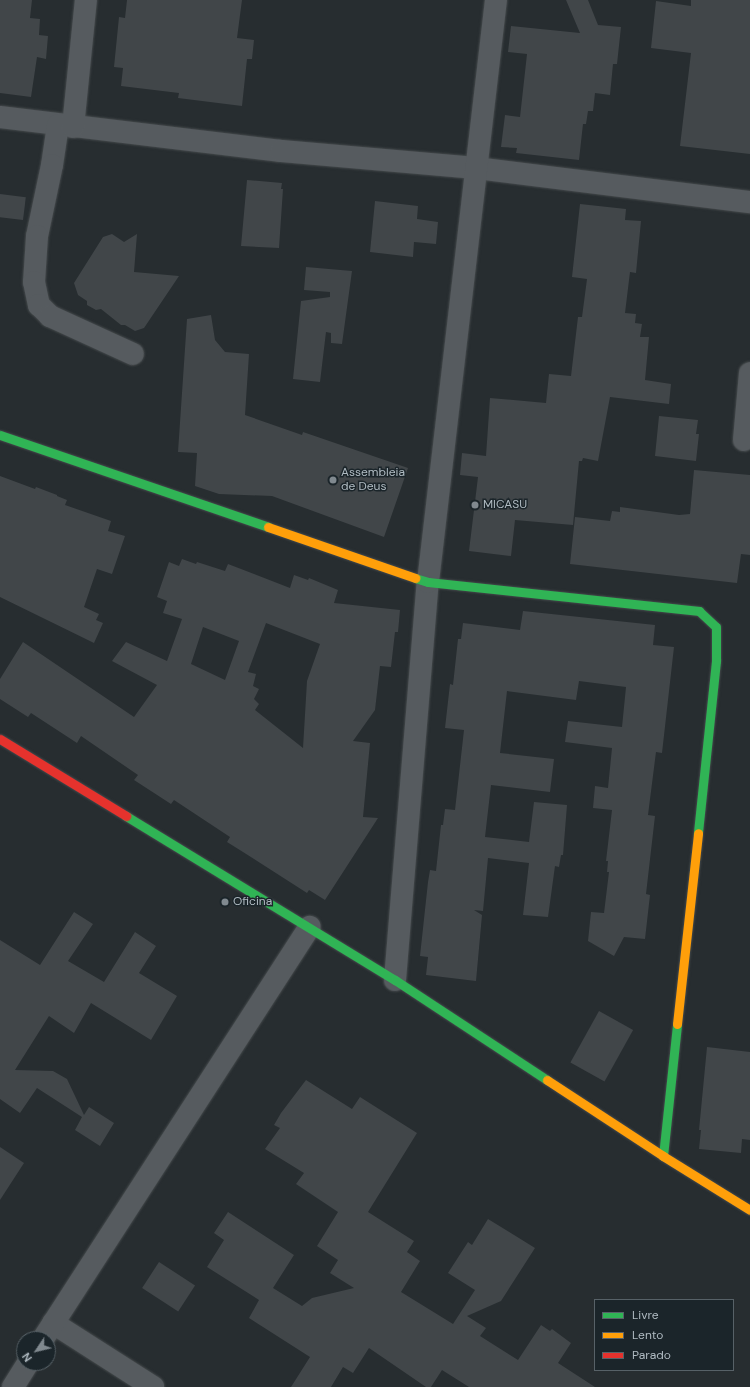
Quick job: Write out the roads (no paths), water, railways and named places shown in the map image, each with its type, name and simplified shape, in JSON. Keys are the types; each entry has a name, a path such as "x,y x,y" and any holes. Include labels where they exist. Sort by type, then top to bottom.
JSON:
{"street":[{"path":"86,0 65,126 52,165 37,236 34,282 39,305 50,316 133,354"},
{"path":"395,980 428,582 496,0"},
{"path":"0,117 281,151 476,168 750,202"},
{"path":"744,440 750,373"},
{"path":"0,435 428,582 674,607 699,611 716,627 716,661 663,1156"},
{"path":"0,738 395,980 663,1156 750,1210"},
{"path":"48,1331 310,927"},
{"path":"56,1335 153,1387"},
{"path":"13,1387 23,1371"}],"place":[{"name":"Assembleia de Deus","path":"333,480"},
{"name":"MICASU","path":"475,505"},
{"name":"Oficina","path":"225,902"}]}
